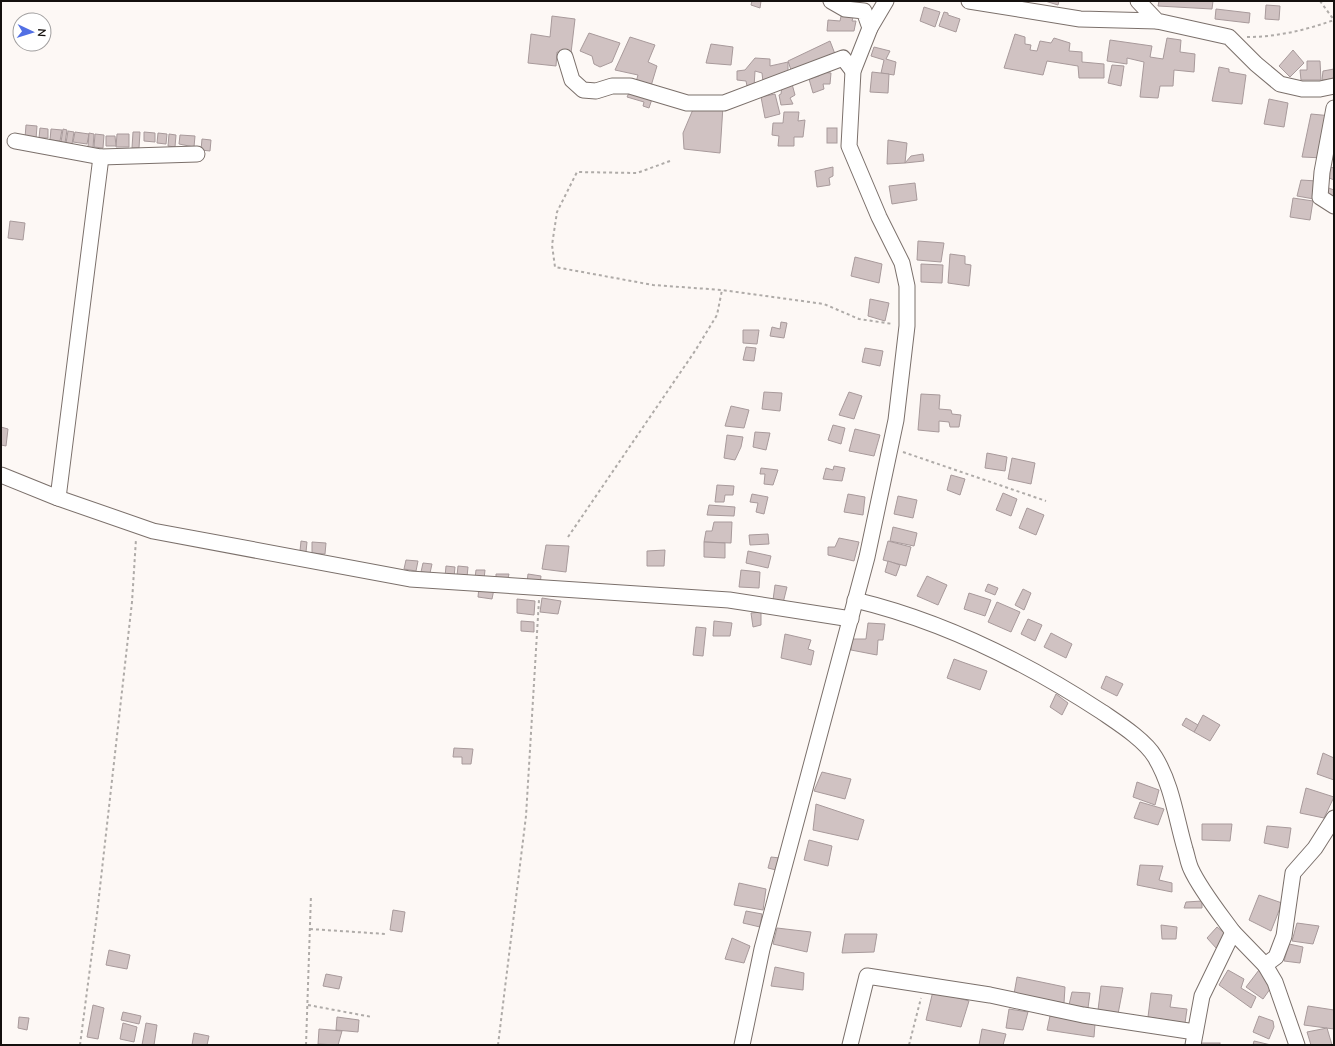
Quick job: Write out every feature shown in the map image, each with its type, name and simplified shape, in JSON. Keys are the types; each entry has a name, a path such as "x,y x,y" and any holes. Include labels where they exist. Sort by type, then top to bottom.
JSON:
{"street":[{"path":"831,1 845,9 864,11 870,28"},
{"path":"742,1045 762,949 867,557 896,420 906,326 907,286 902,263 879,217 849,146 853,71 870,28 886,1"},
{"path":"969,1 1080,19 1157,21 1229,37 1256,64 1280,84 1302,89 1320,90 1334,86"},
{"path":"1138,1 1157,21"},
{"path":"565,57 572,80 583,90 596,91 612,86 630,86 687,102 724,103 843,58 853,71"},
{"path":"1334,108 1322,172 1320,197 1334,206"},
{"path":"16,141 101,157 197,154"},
{"path":"58,498 101,157"},
{"path":"1,475 58,498 153,531 410,579 729,600 851,619"},
{"path":"855,600 890,608 954,633 1028,668 1082,699 1128,729 1155,756 1165,777 1174,805 1190,869 1233,932 1265,965 1275,982 1297,1045"},
{"path":"1265,965 1276,957 1284,936 1293,873 1315,848 1334,818"},
{"path":"850,1045 867,976 990,995 1194,1038 1202,996 1233,932"}],"path":[{"path":"1229,37 1266,37 1310,28 1334,20 1320,1"},
{"path":"670,161 637,173 577,172 557,212 552,245 555,266 653,285 722,290 824,304 859,319 906,326"},
{"path":"568,537 695,351 717,315 722,290"},
{"path":"890,448 1046,501"},
{"path":"80,1045 97,914 132,602 137,526"},
{"path":"498,1045 526,816 540,588"},
{"path":"306,1045 311,895"},
{"path":"310,929 386,934"},
{"path":"909,1045 925,984"},
{"path":"308,1005 372,1017"}],"building":[{"path":"752,1 761,1 760,8 751,5"},
{"path":"1045,1 1059,1 1058,5"},
{"path":"1159,1 1213,1 1212,9 1158,6"},
{"path":"1266,5 1280,6 1279,20 1265,19"},
{"path":"924,7 940,12 935,27 920,21"},
{"path":"1216,9 1250,13 1249,23 1215,19"},
{"path":"842,12 854,14 852,21 856,21 854,31 827,31 828,20 840,21"},
{"path":"944,12 960,19 956,32 939,26"},
{"path":"552,16 575,19 571,53 557,52 556,66 528,63 531,34 550,37"},
{"path":"589,33 620,43 612,62 600,67 594,64 592,56 580,51"},
{"path":"1015,34 1025,37 1025,44 1031,45 1030,50 1037,51 1040,41 1051,43 1054,38 1070,43 1069,51 1082,52 1082,62 1104,64 1104,78 1079,78 1078,66 1047,61 1043,75 1004,68"},
{"path":"630,37 655,45 648,62 657,66 651,86 636,82 638,75 615,70"},
{"path":"1167,38 1181,40 1180,52 1195,54 1194,72 1174,70 1173,86 1160,86 1158,98 1140,97 1144,62 1127,58 1127,64 1107,61 1110,40 1152,46 1150,57 1163,59"},
{"path":"830,41 835,54 792,73 788,61"},
{"path":"711,44 733,47 731,65 706,63"},
{"path":"874,47 890,51 886,59 896,62 894,75 881,73 884,60 871,56"},
{"path":"1293,50 1304,63 1290,77 1279,66"},
{"path":"755,58 770,59 770,66 788,62 788,72 763,82 762,73 755,71 754,87 747,86 746,81 737,80 737,71 745,70"},
{"path":"1307,61 1320,61 1321,80 1301,80 1300,70 1307,70"},
{"path":"1112,65 1124,66 1121,86 1108,83"},
{"path":"1219,67 1229,69 1229,72 1246,75 1242,104 1212,101"},
{"path":"1334,69 1334,79 1322,80 1323,71"},
{"path":"821,72 831,73 830,84 823,84 824,89 813,93 809,79 819,76"},
{"path":"872,72 889,74 888,93 870,92"},
{"path":"792,84 795,95 790,98 793,104 781,105 779,95 781,94 782,86"},
{"path":"630,91 653,96 649,108 643,106 644,102 627,97"},
{"path":"775,94 780,114 765,118 761,97"},
{"path":"1269,99 1288,103 1284,127 1264,124"},
{"path":"723,106 720,153 684,149 683,133 694,107"},
{"path":"784,112 799,112 798,121 805,120 803,137 794,137 794,146 778,146 779,136 772,135 773,123 783,123"},
{"path":"1311,114 1332,116 1324,158 1302,157"},
{"path":"26,125 37,126 36,139 25,138"},
{"path":"40,128 48,129 48,138 39,138"},
{"path":"827,128 837,128 837,143 827,143"},
{"path":"51,129 62,130 60,141 50,140"},
{"path":"63,129 67,130 65,143 61,142"},
{"path":"68,131 74,132 72,144 66,143"},
{"path":"75,132 89,134 87,144 73,142"},
{"path":"133,132 140,132 139,148 132,148"},
{"path":"144,132 155,133 155,142 144,141"},
{"path":"89,133 94,134 93,148 88,147"},
{"path":"158,133 167,134 166,144 157,143"},
{"path":"95,134 104,135 103,148 94,147"},
{"path":"117,134 129,134 129,147 116,147"},
{"path":"169,134 176,135 175,147 168,146"},
{"path":"180,135 195,136 194,147 179,144"},
{"path":"106,136 115,136 116,146 106,146"},
{"path":"202,139 211,140 210,151 201,150"},
{"path":"888,140 907,143 905,163 887,164"},
{"path":"923,154 924,161 905,163 911,156"},
{"path":"833,167 833,176 829,178 830,185 817,187 815,171"},
{"path":"1330,167 1334,168 1334,180 1327,177"},
{"path":"1301,180 1317,181 1314,199 1297,196"},
{"path":"915,183 917,200 892,204 889,186"},
{"path":"1326,187 1334,190 1334,201 1323,196"},
{"path":"1293,198 1313,201 1310,220 1290,217"},
{"path":"10,221 25,223 23,240 8,238"},
{"path":"918,241 944,243 941,262 917,260"},
{"path":"950,254 965,256 965,264 971,265 969,286 948,283"},
{"path":"855,257 882,264 879,283 851,276"},
{"path":"921,264 943,265 942,283 921,282"},
{"path":"870,299 889,303 885,321 868,316"},
{"path":"781,322 787,323 784,338 770,336 772,327 780,329"},
{"path":"743,330 759,330 757,344 743,343"},
{"path":"746,347 756,348 754,361 743,360"},
{"path":"865,348 883,351 880,366 862,362"},
{"path":"764,392 782,393 780,411 762,409"},
{"path":"849,392 862,396 854,419 839,415"},
{"path":"921,394 940,395 939,409 951,410 952,414 961,415 959,427 950,427 949,422 939,421 939,432 918,430"},
{"path":"731,406 749,410 744,428 725,426"},
{"path":"833,425 845,428 841,444 828,440"},
{"path":"1,427 8,429 6,446 1,445"},
{"path":"855,429 880,435 874,456 849,451"},
{"path":"755,432 770,433 766,450 753,447"},
{"path":"727,435 743,437 741,447 735,460 724,458"},
{"path":"987,453 1007,457 1005,471 985,468"},
{"path":"1012,458 1035,463 1031,484 1008,479"},
{"path":"834,466 845,468 842,481 823,479 826,468 833,470"},
{"path":"761,468 778,470 773,485 764,484 765,474 760,474"},
{"path":"951,475 965,479 960,495 947,490"},
{"path":"717,485 734,486 733,495 725,495 724,502 715,502"},
{"path":"1003,493 1017,499 1011,516 996,510"},
{"path":"752,494 768,497 764,514 756,512 758,503 750,502"},
{"path":"848,494 865,497 863,515 844,512"},
{"path":"898,496 917,500 913,518 894,514"},
{"path":"709,505 735,507 734,516 707,515"},
{"path":"1027,508 1044,515 1036,535 1019,528"},
{"path":"714,522 732,522 731,543 704,542 706,531 712,531"},
{"path":"893,527 917,533 914,546 890,541"},
{"path":"768,534 769,544 750,545 749,535"},
{"path":"839,538 859,542 854,561 828,555 828,547 835,547"},
{"path":"301,541 307,542 306,552 300,551"},
{"path":"888,541 911,547 906,566 883,560"},
{"path":"312,542 326,543 325,554 312,553"},
{"path":"704,542 725,543 725,558 704,557"},
{"path":"546,545 569,546 566,572 542,569"},
{"path":"665,550 664,566 647,566 647,551"},
{"path":"748,551 771,556 768,568 746,563"},
{"path":"406,560 418,561 416,571 404,569"},
{"path":"888,561 900,565 896,576 885,572"},
{"path":"423,563 432,564 430,573 421,572"},
{"path":"446,566 455,567 454,577 445,577"},
{"path":"458,566 468,567 467,577 457,576"},
{"path":"476,570 485,570 484,579 475,578"},
{"path":"741,570 760,572 759,588 739,587"},
{"path":"496,574 509,574 507,582 496,582"},
{"path":"528,574 541,576 540,585 527,583"},
{"path":"927,576 947,585 938,605 917,596"},
{"path":"988,584 998,588 995,595 985,591"},
{"path":"775,585 787,587 783,603 773,600"},
{"path":"479,587 494,589 492,599 478,597"},
{"path":"1023,589 1031,593 1024,610 1015,605"},
{"path":"969,593 991,600 985,616 964,609"},
{"path":"542,598 561,601 558,614 540,612"},
{"path":"517,599 535,601 534,615 517,613"},
{"path":"997,602 1020,612 1011,632 988,622"},
{"path":"761,612 761,625 753,627 751,613"},
{"path":"1028,619 1042,625 1035,641 1021,634"},
{"path":"521,621 534,622 534,632 521,631"},
{"path":"714,621 732,623 730,636 713,636"},
{"path":"868,623 885,624 883,640 878,640 877,655 851,650 852,639 866,639"},
{"path":"696,627 706,628 703,656 693,655"},
{"path":"1051,633 1072,644 1066,658 1044,647"},
{"path":"785,634 811,640 808,649 814,651 811,665 781,658"},
{"path":"954,659 987,671 980,690 947,678"},
{"path":"1106,676 1123,684 1117,696 1101,688"},
{"path":"1056,694 1068,703 1062,715 1050,707"},
{"path":"1203,715 1220,725 1210,741 1194,732"},
{"path":"1186,718 1198,725 1194,732 1182,725"},
{"path":"454,748 473,749 471,764 462,764 462,757 453,757"},
{"path":"1323,753 1334,758 1334,780 1317,774"},
{"path":"822,772 851,779 845,799 814,791"},
{"path":"1137,782 1159,790 1155,805 1133,797"},
{"path":"1306,788 1334,797 1324,818 1300,813"},
{"path":"1140,802 1164,809 1158,825 1134,818"},
{"path":"816,804 864,820 858,840 813,830"},
{"path":"1202,824 1232,824 1230,841 1202,840"},
{"path":"1267,826 1291,828 1288,848 1264,843"},
{"path":"809,840 832,846 828,866 804,860"},
{"path":"771,857 780,858 776,870 768,868"},
{"path":"1140,865 1163,866 1159,880 1172,883 1172,892 1137,885"},
{"path":"739,883 766,889 763,910 734,905"},
{"path":"1259,895 1282,903 1271,931 1249,920"},
{"path":"1202,901 1202,908 1184,908 1186,902"},
{"path":"393,910 405,912 402,932 390,930"},
{"path":"746,911 762,914 760,927 743,923"},
{"path":"1297,923 1319,926 1313,944 1292,941"},
{"path":"1161,925 1177,927 1176,939 1162,939"},
{"path":"1217,927 1227,935 1217,949 1207,938"},
{"path":"777,928 811,932 807,952 773,944"},
{"path":"845,934 877,934 874,952 842,953"},
{"path":"732,938 750,946 744,963 725,959"},
{"path":"1289,944 1303,947 1300,963 1284,961"},
{"path":"109,950 130,955 127,969 106,965"},
{"path":"775,967 804,973 803,990 771,986"},
{"path":"1228,970 1244,979 1241,988 1256,997 1251,1008 1219,985"},
{"path":"1259,970 1275,982 1263,999 1246,987"},
{"path":"326,974 342,977 339,989 323,986"},
{"path":"1017,977 1065,987 1064,1003 1014,994"},
{"path":"1101,986 1123,988 1118,1014 1098,1010"},
{"path":"933,991 969,1001 961,1027 926,1020"},
{"path":"1072,992 1090,993 1088,1008 1069,1005"},
{"path":"1151,993 1172,995 1170,1007 1187,1009 1185,1023 1148,1017"},
{"path":"93,1005 104,1008 98,1039 87,1037"},
{"path":"1308,1006 1334,1010 1334,1029 1304,1025"},
{"path":"1009,1009 1028,1012 1023,1030 1006,1028"},
{"path":"123,1012 141,1016 139,1024 121,1020"},
{"path":"1050,1016 1095,1024 1094,1037 1047,1030"},
{"path":"1259,1016 1273,1021 1274,1027 1269,1039 1253,1032"},
{"path":"19,1017 29,1018 27,1030 18,1028"},
{"path":"337,1017 359,1020 358,1032 336,1030"},
{"path":"123,1023 137,1027 134,1042 120,1039"},
{"path":"146,1023 157,1025 154,1045 142,1045"},
{"path":"1327,1028 1332,1045 1311,1045 1307,1032"},
{"path":"319,1029 342,1031 338,1045 318,1044"},
{"path":"982,1029 1006,1034 1003,1045 979,1045"},
{"path":"194,1033 209,1036 207,1045 192,1045"},
{"path":"1254,1041 1271,1045 1253,1045"},
{"path":"1201,1043 1220,1043 1220,1045 1201,1045"}]}
